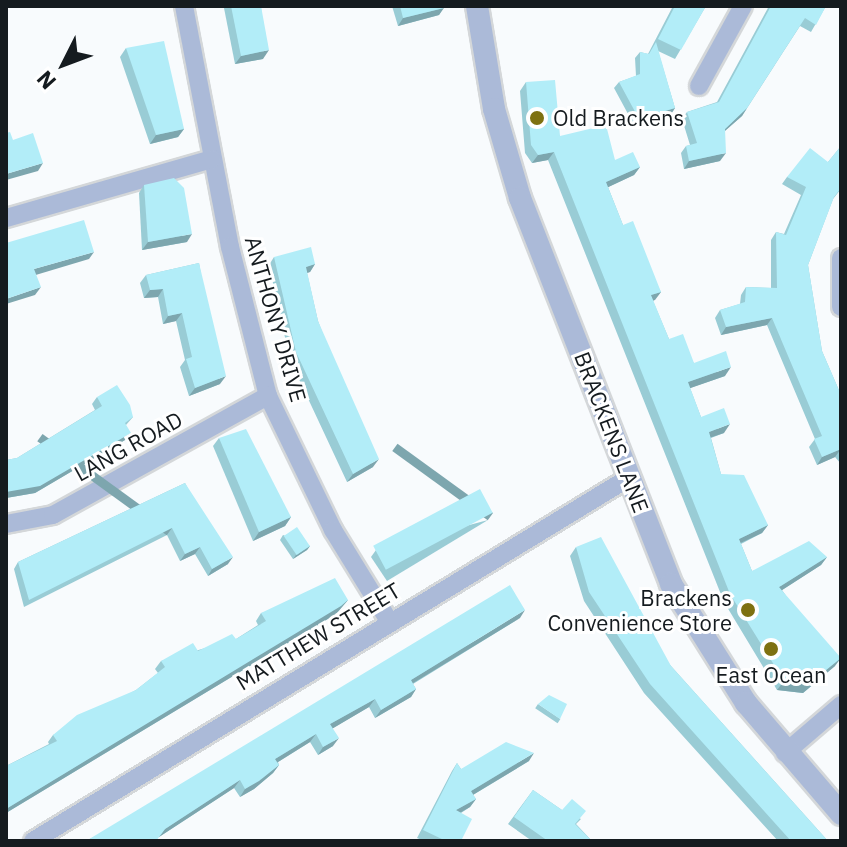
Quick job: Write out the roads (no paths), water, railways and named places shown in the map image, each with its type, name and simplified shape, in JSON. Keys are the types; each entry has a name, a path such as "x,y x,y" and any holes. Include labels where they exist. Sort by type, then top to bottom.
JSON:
{"street":[{"name":"ANTHONY DRIVE","path":"184,6 212,159 268,396 333,530 389,621"},
{"name":"BRACKENS LANE","path":"477,6 494,109 520,198 630,477 696,631 785,753 841,814"},
{"path":"699,86 743,6"},
{"path":"6,218 212,159"},
{"path":"841,258 841,307"},
{"name":"LANG ROAD","path":"6,524 53,515 268,396"},
{"name":"MATTHEW STREET","path":"33,841 389,621 630,477"},
{"path":"785,753 841,705"}],"place":[{"name":"Old Brackens","path":"537,118"},
{"name":"Brackens Convenience Store","path":"748,610"},
{"name":"East Ocean","path":"771,649"}]}
